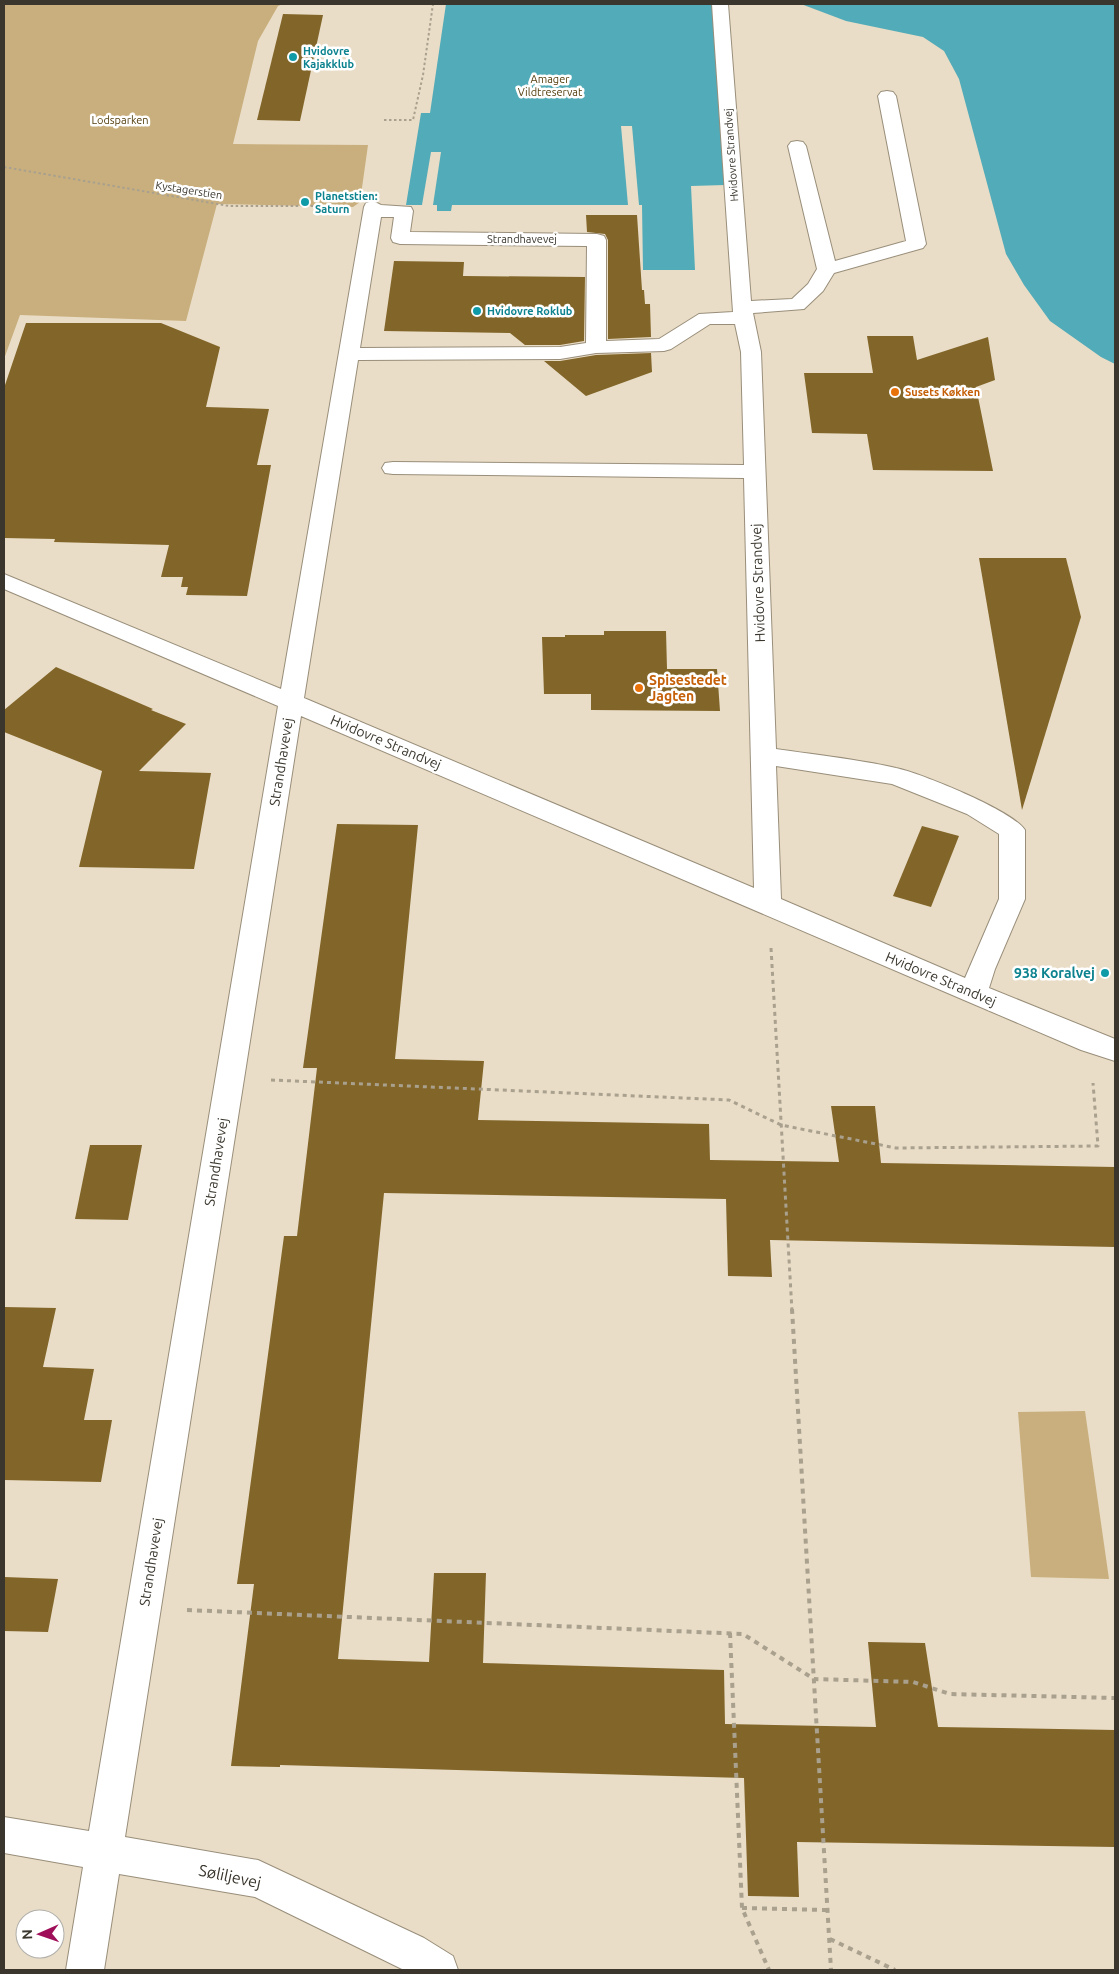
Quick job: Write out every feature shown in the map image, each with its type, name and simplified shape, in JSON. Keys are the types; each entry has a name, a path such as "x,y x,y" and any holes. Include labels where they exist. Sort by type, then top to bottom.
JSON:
{"street":[{"name":"Hvidovre Strandvej","path":"720,4 743,313 751,352 768,904"},
{"path":"827,269 916,244 887,96"},
{"path":"349,354 560,353 596,347 664,345 706,318 797,305 816,288 827,269 796,146"},
{"name":"Strandhavevej","path":"85,1970 290,701 372,209 404,211 400,238 597,240 596,347"},
{"path":"393,468 755,472"},
{"name":"Hvidovre Strandvej","path":"4,581 1103,1046"},
{"path":"764,756 896,776 976,808 1012,830 1012,899 982,968 974,993"},
{"name":"Søliljevej","path":"4,1835 258,1879 410,1952 439,1970"}],"path":[{"path":"384,120 413,120 423,74 433,4"},
{"name":"Kystagerstien","path":"4,167 229,206 372,209"},
{"path":"768,904 831,1970"},
{"path":"229,1079 729,1100 782,1125 896,1148 1098,1146 1103,1046"},
{"path":"144,1608 743,1634 814,1679 913,1682 950,1694 1115,1698"},
{"path":"730,1633 742,1908 769,1970"},
{"path":"742,1908 827,1910"},
{"path":"829,1938 894,1970"}],"green space":[{"name":"Lodsparken","path":"4,4 283,4 278,6 258,41 233,144 368,145 360,202 353,207 217,204 186,321 20,315 4,359"},
{"path":"1085,1411 1109,1579 1031,1577 1018,1412"}],"water":[{"name":"Amager Vildtreservat","path":"446,4 712,4 725,185 691,186 695,270 643,270 642,205 452,205 451,211 437,211 437,205 406,205 421,113 430,113"},
{"path":"801,4 1115,4 1115,364 1101,357 1050,321 1024,285 1006,254 959,79 944,51 923,37 846,21"}],"pier":[{"path":"621,126 632,126 639,205 628,205"},
{"path":"431,152 441,152 433,205 422,205"}],"building":[{"name":"Hvidovre Kajakklub","path":"283,14 323,15 300,121 257,120"},
{"path":"586,215 637,215 642,290 644,290 645,304 650,304 651,337 608,339 608,240 605,234 587,232"},
{"name":"Hvidovre Roklub","path":"394,261 464,262 463,276 585,277 584,341 560,345 525,345 510,333 384,331"},
{"path":"26,323 161,323 220,347 206,407 269,409 257,465 271,465 247,596 186,595 188,587 181,587 183,577 161,577 169,545 54,542 55,539 4,538 4,388"},
{"path":"867,336 913,336 917,360 988,337 995,380 976,387 993,471 873,470 867,434 812,433 804,373 873,373"},
{"path":"651,353 652,372 586,396 544,361 560,361 596,355"},
{"path":"979,558 1066,558 1081,617 1022,810"},
{"path":"604,631 666,631 667,669 717,669 720,711 591,710 591,694 544,694 542,637 604,635"},
{"path":"56,667 186,724 139,771 211,773 194,869 79,867 102,771 4,732 4,710"},
{"path":"337,824 418,825 395,1059 484,1061 478,1120 709,1124 710,1160 839,1162 831,1106 875,1106 881,1163 1115,1167 1115,1247 770,1240 772,1277 728,1276 726,1199 384,1193 338,1659 429,1662 434,1573 486,1573 483,1663 724,1670 725,1724 876,1727 868,1642 925,1643 938,1727 1115,1730 1115,1847 797,1842 799,1897 748,1896 744,1778 280,1765 280,1767 231,1766 254,1584 237,1584 284,1236 297,1236 317,1068 303,1068"},
{"path":"922,826 959,836 931,907 893,896"},
{"path":"90,1145 142,1145 128,1220 75,1219"},
{"path":"4,1307 56,1308 43,1367 94,1369 84,1420 112,1420 101,1482 4,1480"},
{"path":"4,1577 58,1579 48,1632 4,1631"}],"place":[{"name":"Hvidovre Kajakklub","path":"293,57"},
{"name":"Planetstien: Saturn","path":"305,202"},
{"name":"Hvidovre Roklub","path":"477,311"},
{"name":"Susets Køkken","path":"895,392"},
{"name":"Spisestedet Jagten","path":"639,688"},
{"name":"938 Koralvej","path":"1105,973"}]}
